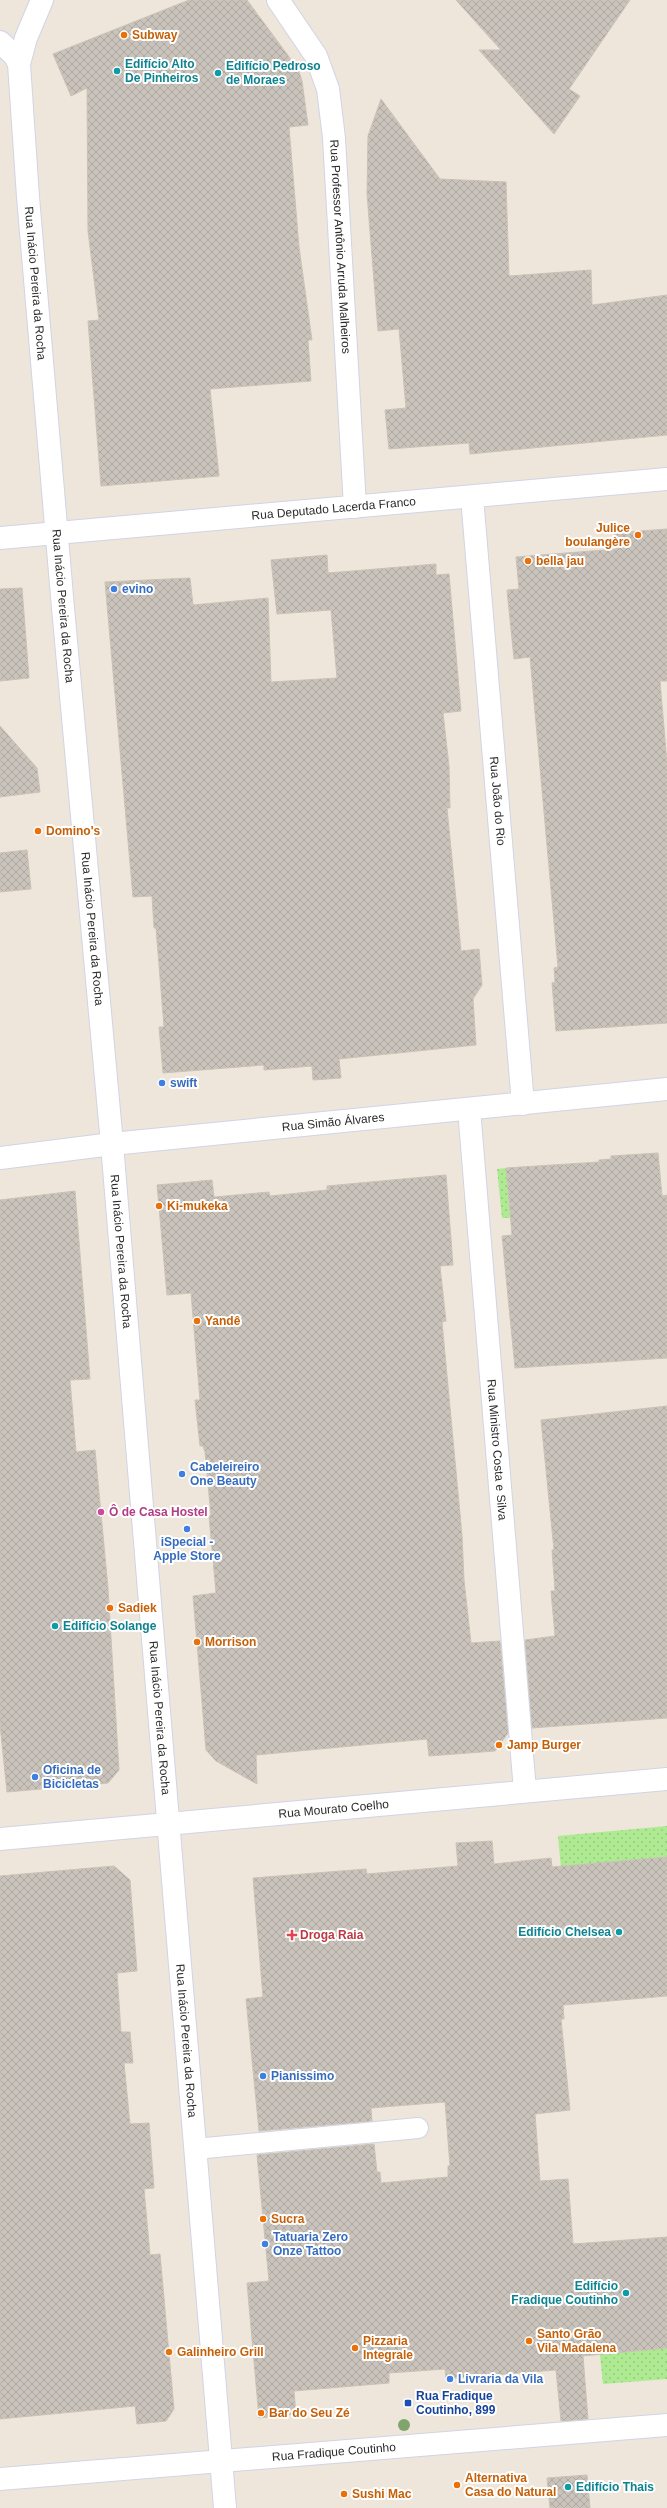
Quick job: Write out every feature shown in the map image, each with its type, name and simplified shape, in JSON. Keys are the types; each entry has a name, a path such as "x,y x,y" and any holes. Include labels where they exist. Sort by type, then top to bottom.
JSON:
{"street":[{"name":"Rua Inácio Pereira da Rocha","path":"42,0 26,38 19,64 56,534 112,1144 167,1823 225,2508"},
{"name":"Rua Professor Antônio Arruda Malheiros","path":"278,0 316,56 328,90 334,138 355,507"},
{"path":"0,42 15,56 19,64"},
{"name":"Rua Deputado Lacerda Franco","path":"0,538 667,479"},
{"name":"Rua João do Rio","path":"472,497 523,1104"},
{"name":"Rua Simão Álvares","path":"0,1158 112,1144 667,1089"},
{"name":"Rua Ministro Costa e Silva","path":"469,1109 525,1791"},
{"name":"Rua Mourato Coelho","path":"0,1839 667,1779"},
{"name":"Rua Fradique Coutinho","path":"0,2479 221,2463 667,2425"}],"lane":[{"path":"195,2149 418,2128"}],"green space":[{"path":"506,1168 510,1218 502,1218 497,1169"},
{"path":"667,1826 667,1857 563,1890 558,1836"},
{"path":"620,2344 626,2352 667,2348 667,2379 603,2384 599,2346"}],"building":[{"path":"189,0 247,0 298,69 302,81 308,125 289,127 299,247 312,340 308,340 311,381 210,389 219,476 101,486 88,321 99,320 88,231 87,88 71,96 53,54"},
{"path":"456,0 630,0 569,89 580,96 554,134 479,50 501,50"},
{"path":"381,99 440,179 506,182 509,276 591,270 592,305 667,295 667,435 470,454 469,443 389,449 385,410 406,408 399,329 378,331 367,194 368,136"},
{"path":"667,529 667,681 660,681 667,763 667,1023 556,1031 552,983 555,982 554,968 558,967 530,657 514,659 507,590 519,589 516,557 616,549 615,533"},
{"path":"327,555 328,573 436,564 436,575 449,574 461,711 443,713 449,766 450,808 447,808 461,951 479,949 482,985 473,999 476,1045 339,1059 341,1078 313,1080 312,1066 264,1070 264,1065 163,1073 159,1027 164,1027 156,928 154,928 152,896 133,897 105,582 190,578 193,605 268,598 271,682 337,678 331,610 277,614 271,560"},
{"path":"22,588 29,678 0,681 0,589"},
{"path":"0,726 37,768 40,792 0,797"},
{"path":"27,850 31,889 0,892 0,853"},
{"path":"658,1153 662,1196 667,1195 667,1358 515,1368 502,1236 512,1235 506,1168 599,1162 599,1160 611,1159 611,1156"},
{"path":"446,1175 453,1265 440,1266 446,1321 442,1322 462,1535 464,1580 471,1643 500,1641 508,1733 495,1751 429,1756 427,1739 256,1755 257,1784 216,1761 206,1750 193,1596 216,1593 209,1516 211,1516 205,1452 203,1446 200,1446 195,1400 200,1400 191,1293 167,1295 157,1185 212,1180 214,1197 269,1192 270,1196 327,1190 327,1186"},
{"path":"75,1191 90,1379 70,1380 76,1452 95,1450 108,1588 119,1770 108,1783 7,1792 0,1725 0,1200"},
{"path":"667,1406 667,1718 532,1728 525,1640 555,1636 551,1591 555,1591 552,1550 554,1550 541,1420"},
{"path":"492,1841 494,1864 551,1858 552,1867 667,1857 667,1996 563,2005 564,2019 561,2019 570,2110 535,2114 540,2181 568,2179 573,2244 667,2237 667,2348 583,2356 588,2419 561,2421 556,2370 446,2379 445,2369 389,2373 389,2383 294,2391 296,2414 259,2418 247,2283 269,2281 257,2155 374,2144 377,2172 380,2172 381,2183 448,2177 448,2166 450,2166 445,2102 371,2108 372,2121 259,2131 246,1999 263,1997 253,1878 366,1869 367,1874 458,1866 456,1843"},
{"path":"114,1866 130,1880 137,1971 117,1973 121,2032 130,2032 133,2063 124,2063 130,2124 149,2123 154,2188 144,2189 150,2255 160,2254 174,2409 166,2421 137,2424 135,2406 0,2419 0,1876"},
{"name":"Edifício Thais","path":"587,2475 590,2508 550,2508 547,2478"}],"place":[{"name":"Subway","path":"124,35"},
{"name":"Edifício Alto De Pinheiros","path":"117,71"},
{"name":"Edifício Pedroso de Moraes","path":"218,73"},
{"name":"Julice boulangère","path":"638,535"},
{"name":"bella jau","path":"528,561"},
{"name":"evino","path":"114,589"},
{"name":"Domino's","path":"38,831"},
{"name":"swift","path":"162,1083"},
{"name":"Ki-mukeka","path":"159,1206"},
{"name":"Yandê","path":"197,1321"},
{"name":"Cabeleireiro One Beauty","path":"182,1474"},
{"name":"Ô de Casa Hostel","path":"101,1512"},
{"name":"iSpecial - Apple Store","path":"187,1529"},
{"name":"Sadiek","path":"110,1608"},
{"name":"Edifício Solange","path":"55,1626"},
{"name":"Morrison","path":"197,1642"},
{"name":"Jamp Burger","path":"499,1745"},
{"name":"Oficina de Bicicletas","path":"35,1777"},
{"name":"Edifício Chelsea","path":"619,1932"},
{"name":"Droga Raia","path":"292,1935"},
{"name":"Pianissimo","path":"263,2076"},
{"name":"Sucra","path":"263,2219"},
{"name":"Tatuaria Zero Onze Tattoo","path":"265,2244"},
{"name":"Edifício Fradique Coutinho","path":"626,2293"},
{"name":"Santo Grão Vila Madalena","path":"529,2341"},
{"name":"Pizzaria Integrale","path":"355,2348"},
{"name":"Galinheiro Grill","path":"169,2352"},
{"name":"Livraria da Vila","path":"450,2379"},
{"name":"Rua Fradique Coutinho, 899","path":"408,2403"},
{"name":"Bar do Seu Zé","path":"261,2413"},
{"name":"Alternativa Casa do Natural","path":"457,2485"},
{"name":"Edifício Thais","path":"568,2487"},
{"name":"Sushi Mac","path":"344,2494"}]}
